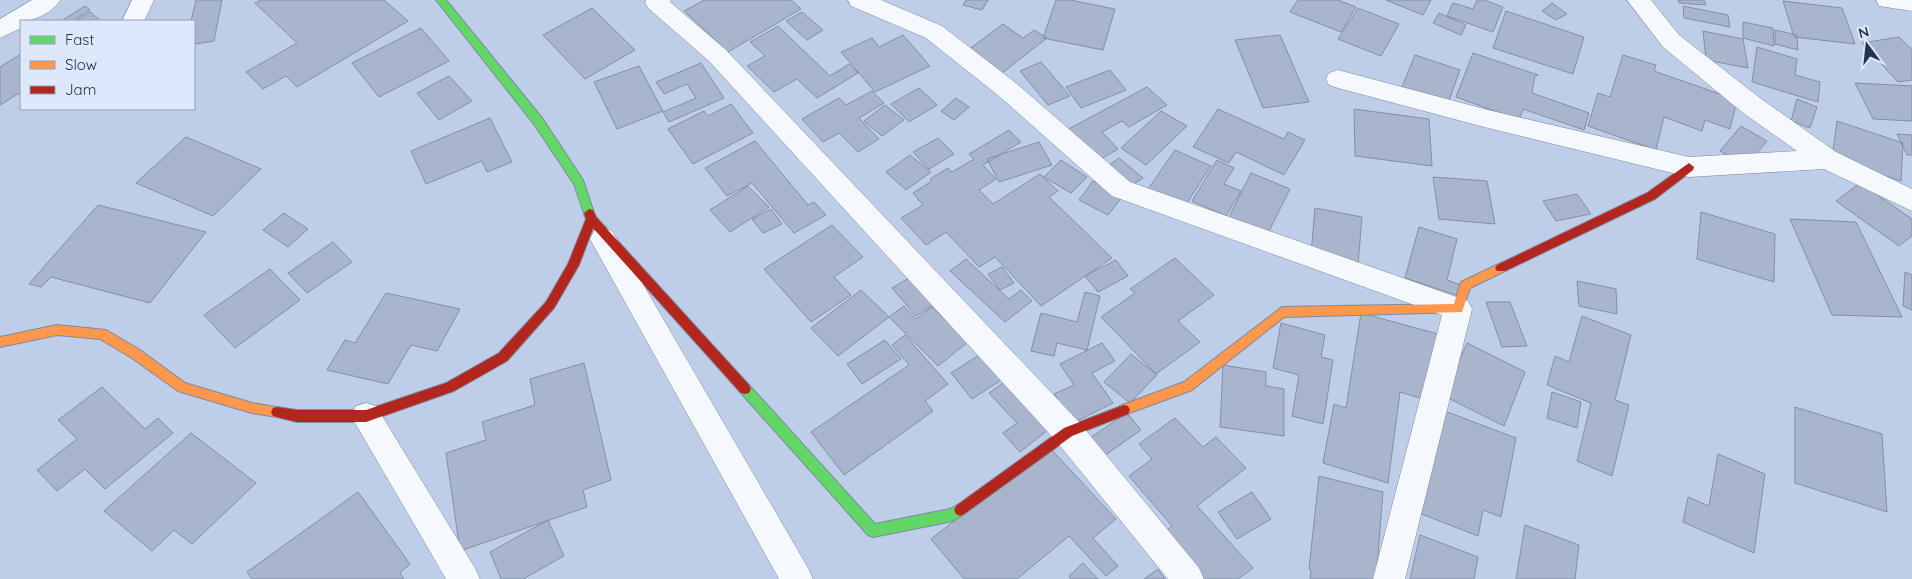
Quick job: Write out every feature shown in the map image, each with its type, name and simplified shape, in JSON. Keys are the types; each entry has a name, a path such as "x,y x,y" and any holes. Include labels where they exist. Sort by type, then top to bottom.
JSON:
{"street":[{"path":"0,30 49,0"},
{"path":"134,20 143,0"},
{"path":"441,0 538,121 579,183 591,218 797,579"},
{"path":"660,0 656,2 717,55 1068,432 1188,579"},
{"path":"859,0 934,32 1008,90 1121,189 1458,309"},
{"path":"1638,0 1671,41 1751,105 1827,159 1912,201"},
{"path":"1887,0 1912,3"},
{"path":"1338,79 1488,119 1689,167 1827,159"},
{"path":"1389,579 1465,285 1651,196 1689,167"},
{"path":"0,342 58,330 102,334 136,354 182,387 252,408 288,414 366,416 450,387 503,357 550,305 573,265 591,218"},
{"path":"591,218 872,531 953,515 1068,432 1188,386 1282,312 1458,309"},
{"path":"366,416 464,579"}],"building":[{"path":"196,0 222,0 214,41 195,44 195,20 191,20"},
{"path":"261,0 384,0 408,21 297,87 286,76 263,89 246,72 297,43 255,3"},
{"path":"704,0 791,0 801,9 728,52 684,11"},
{"path":"966,0 988,0 982,10 963,5"},
{"path":"1056,0 1070,0 1115,9 1103,50 1043,38"},
{"path":"1298,0 1338,0 1356,7 1341,32 1290,12"},
{"path":"1386,0 1431,0 1423,15"},
{"path":"1477,0 1484,0 1503,7 1493,32 1447,16 1453,3 1473,9"},
{"path":"1678,0 1704,0 1706,5 1679,3"},
{"path":"1783,1 1842,8 1855,44 1794,37"},
{"path":"1552,3 1567,14 1556,20 1542,11"},
{"path":"85,6 90,10 75,20 63,20"},
{"path":"1683,6 1728,15 1730,27 1684,18"},
{"path":"592,8 635,50 585,79 543,35"},
{"path":"1358,8 1399,24 1381,56 1338,39"},
{"path":"1506,11 1584,37 1573,74 1493,48"},
{"path":"90,12 100,20 78,20"},
{"path":"802,12 823,30 807,40 786,21"},
{"path":"1439,13 1466,25 1461,35 1433,23"},
{"path":"1743,22 1773,28 1774,46 1743,38"},
{"path":"1003,24 1023,38 1034,30 1047,38 997,77 964,53"},
{"path":"778,26 830,76 849,64 858,73 817,98 797,79 774,92 747,66 765,56 750,42"},
{"path":"421,28 449,61 379,97 352,63"},
{"path":"1775,30 1797,35 1798,50 1775,44"},
{"path":"1703,31 1743,39 1748,68 1706,60"},
{"path":"903,35 930,66 875,92 841,52 872,38 879,47"},
{"path":"1280,35 1309,102 1263,108 1235,40"},
{"path":"1899,37 1912,48 1912,80 1898,82 1862,43"},
{"path":"1757,47 1797,59 1795,75 1820,82 1818,102 1752,82"},
{"path":"1473,53 1538,75 1535,76 1532,93 1589,113 1584,130 1523,109 1519,120 1456,97"},
{"path":"20,55 20,93 0,105 0,67"},
{"path":"1415,55 1460,70 1448,103 1402,87"},
{"path":"1623,55 1656,65 1654,71 1737,100 1730,129 1705,120 1702,131 1664,117 1656,150 1588,126 1598,93 1610,97"},
{"path":"1041,62 1070,96 1048,105 1020,71"},
{"path":"701,63 724,98 669,122 663,112 696,98 687,84 664,94 656,82"},
{"path":"639,66 663,111 617,129 594,82"},
{"path":"1110,70 1126,90 1081,108 1066,87"},
{"path":"449,76 472,101 439,120 417,93"},
{"path":"1855,83 1912,86 1912,121 1873,119"},
{"path":"1147,87 1167,105 1129,127 1122,121 1102,132 1118,149 1094,163 1063,132"},
{"path":"919,88 937,105 909,122 891,104"},
{"path":"872,91 884,103 859,118 879,139 858,152 839,133 823,142 802,119 839,98 846,105"},
{"path":"956,98 969,107 954,120 941,111"},
{"path":"1797,99 1817,107 1810,128 1791,121"},
{"path":"731,104 753,133 693,164 668,129 704,111 708,116"},
{"path":"885,105 904,120 882,136 864,121"},
{"path":"1218,109 1284,139 1288,132 1305,140 1284,175 1236,152 1229,163 1193,147"},
{"path":"1354,109 1429,119 1432,166 1355,156"},
{"path":"1161,111 1187,126 1146,165 1121,148"},
{"path":"490,118 512,162 487,172 482,161 426,184 411,151"},
{"path":"1837,121 1903,143 1901,181 1832,158"},
{"path":"1741,126 1767,141 1746,166 1720,151"},
{"path":"1009,130 1021,142 983,165 996,179 979,190 993,204 1040,174 1058,191 1049,197 1112,258 1041,306 995,257 979,267 946,232 926,245 901,218 923,205 913,193 932,181 930,179 948,168 952,172 974,159 969,154"},
{"path":"1897,134 1912,135 1912,155 1907,155"},
{"path":"186,137 261,169 213,216 136,183"},
{"path":"938,138 954,154 929,169 913,152"},
{"path":"755,141 808,205 814,202 826,215 794,233 752,183 727,196 705,168"},
{"path":"1039,142 1052,165 999,182 987,159"},
{"path":"1175,150 1211,166 1185,206 1148,189"},
{"path":"910,155 931,172 906,190 886,172"},
{"path":"1119,158 1143,178 1132,185 1109,165"},
{"path":"1061,160 1087,177 1071,193 1044,177"},
{"path":"1217,160 1234,168 1224,184 1241,191 1226,216 1192,201"},
{"path":"1251,173 1290,189 1266,237 1227,221"},
{"path":"1433,177 1487,181 1495,224 1439,219"},
{"path":"1093,181 1123,196 1108,215 1079,200"},
{"path":"1860,183 1912,219 1912,236 1899,246 1836,201"},
{"path":"748,186 769,207 730,232 710,210"},
{"path":"1577,194 1591,214 1556,221 1543,201"},
{"path":"98,205 206,232 150,303 51,277 41,287 29,284"},
{"path":"1315,208 1362,217 1358,264 1311,254"},
{"path":"771,209 782,224 763,233 752,219"},
{"path":"1701,212 1775,234 1774,282 1697,259"},
{"path":"284,213 308,229 288,247 263,230"},
{"path":"1790,219 1856,222 1902,317 1832,315"},
{"path":"832,225 863,257 834,277 851,295 811,322 764,269"},
{"path":"1419,227 1457,239 1447,280 1464,286 1462,297 1405,278"},
{"path":"333,242 352,262 307,293 288,273"},
{"path":"1175,258 1214,295 1178,321 1200,342 1156,374 1101,317 1135,293 1130,289"},
{"path":"966,259 1009,299 1021,290 1032,301 1005,322 950,271"},
{"path":"1116,260 1128,276 1098,292 1085,276"},
{"path":"1002,267 1014,283 1000,290 988,274"},
{"path":"270,269 300,300 235,348 204,315"},
{"path":"1905,272 1912,275 1912,310 1903,306"},
{"path":"909,278 933,305 916,316 892,288"},
{"path":"1577,281 1616,289 1617,314 1579,306"},
{"path":"861,290 889,317 838,356 811,328"},
{"path":"1085,292 1100,296 1087,350 1057,343 1054,356 1031,351 1041,313 1077,322"},
{"path":"386,293 460,309 437,351 411,345 388,384 327,370 345,340 355,343"},
{"path":"1486,302 1510,302 1527,346 1502,347"},
{"path":"904,306 916,319 932,307 968,342 938,366 889,317"},
{"path":"1361,313 1438,334 1430,401 1400,392 1388,483 1323,463 1334,404 1346,408"},
{"path":"1582,316 1631,335 1615,400 1629,405 1612,476 1577,461 1591,403 1547,385 1555,356 1569,362"},
{"path":"1281,323 1325,335 1321,357 1333,360 1323,424 1292,416 1299,375 1273,368"},
{"path":"905,335 948,384 925,401 933,411 844,475 811,432 909,365 892,345"},
{"path":"885,340 901,359 862,384 847,364"},
{"path":"1102,343 1115,361 1092,373 1113,403 1073,423 1054,394 1074,385 1060,364"},
{"path":"1467,343 1525,372 1504,426 1444,396"},
{"path":"987,350 1009,375 972,399 951,373"},
{"path":"1131,354 1157,375 1130,403 1104,382"},
{"path":"584,363 611,480 583,490 587,507 460,551 446,453 486,440 482,422 535,405 530,379"},
{"path":"1223,365 1266,372 1266,386 1284,389 1284,436 1220,427"},
{"path":"1007,380 1053,426 1020,452 1003,433 1017,423 989,393"},
{"path":"102,387 145,429 158,418 173,433 105,489 85,469 57,491 37,470 77,439 58,420"},
{"path":"1552,392 1581,402 1577,428 1547,418"},
{"path":"1795,407 1882,434 1887,512 1795,483"},
{"path":"1442,410 1516,438 1501,517 1483,510 1478,536 1419,513"},
{"path":"1127,413 1141,430 1104,456 1090,438"},
{"path":"1175,418 1203,447 1216,437 1246,468 1197,506 1253,568 1238,579 1199,579 1160,535 1172,526 1129,476 1152,459 1139,444"},
{"path":"191,433 256,483 192,544 174,530 152,551 104,511"},
{"path":"1049,447 1116,519 1093,538 1118,566 1106,576 1069,536 1017,579 964,579 931,539"},
{"path":"1718,454 1765,474 1754,553 1683,522 1688,497 1709,506"},
{"path":"1319,476 1383,492 1376,579 1310,579 1311,570 1309,569"},
{"path":"358,492 410,564 400,573 404,579 252,579 247,572"},
{"path":"1252,492 1271,519 1237,539 1218,512"},
{"path":"548,520 564,556 523,579 501,579 490,552"},
{"path":"1525,525 1579,545 1575,579 1516,579"},
{"path":"1420,535 1478,557 1474,579 1410,579"},
{"path":"1083,563 1098,579 1071,579 1069,576"},
{"path":"1158,569 1165,579 1144,579"}],"traffic: fast":[{"path":"441,0 538,121 579,183 589,213"},
{"path":"745,389 873,531 953,515 960,510"}],"traffic: slow":[{"path":"1124,410 1188,386 1282,312 1458,309 1465,285 1501,268"},
{"path":"0,342 57,330 102,334 136,354 182,387 252,408 277,412"}],"traffic: jam":[{"path":"1501,268 1651,196 1689,167"},
{"path":"277,412 297,416 366,416 450,387 503,357 550,305 573,265 591,219 589,213"},
{"path":"591,219 745,389"},
{"path":"960,510 1068,432 1124,410"}]}
